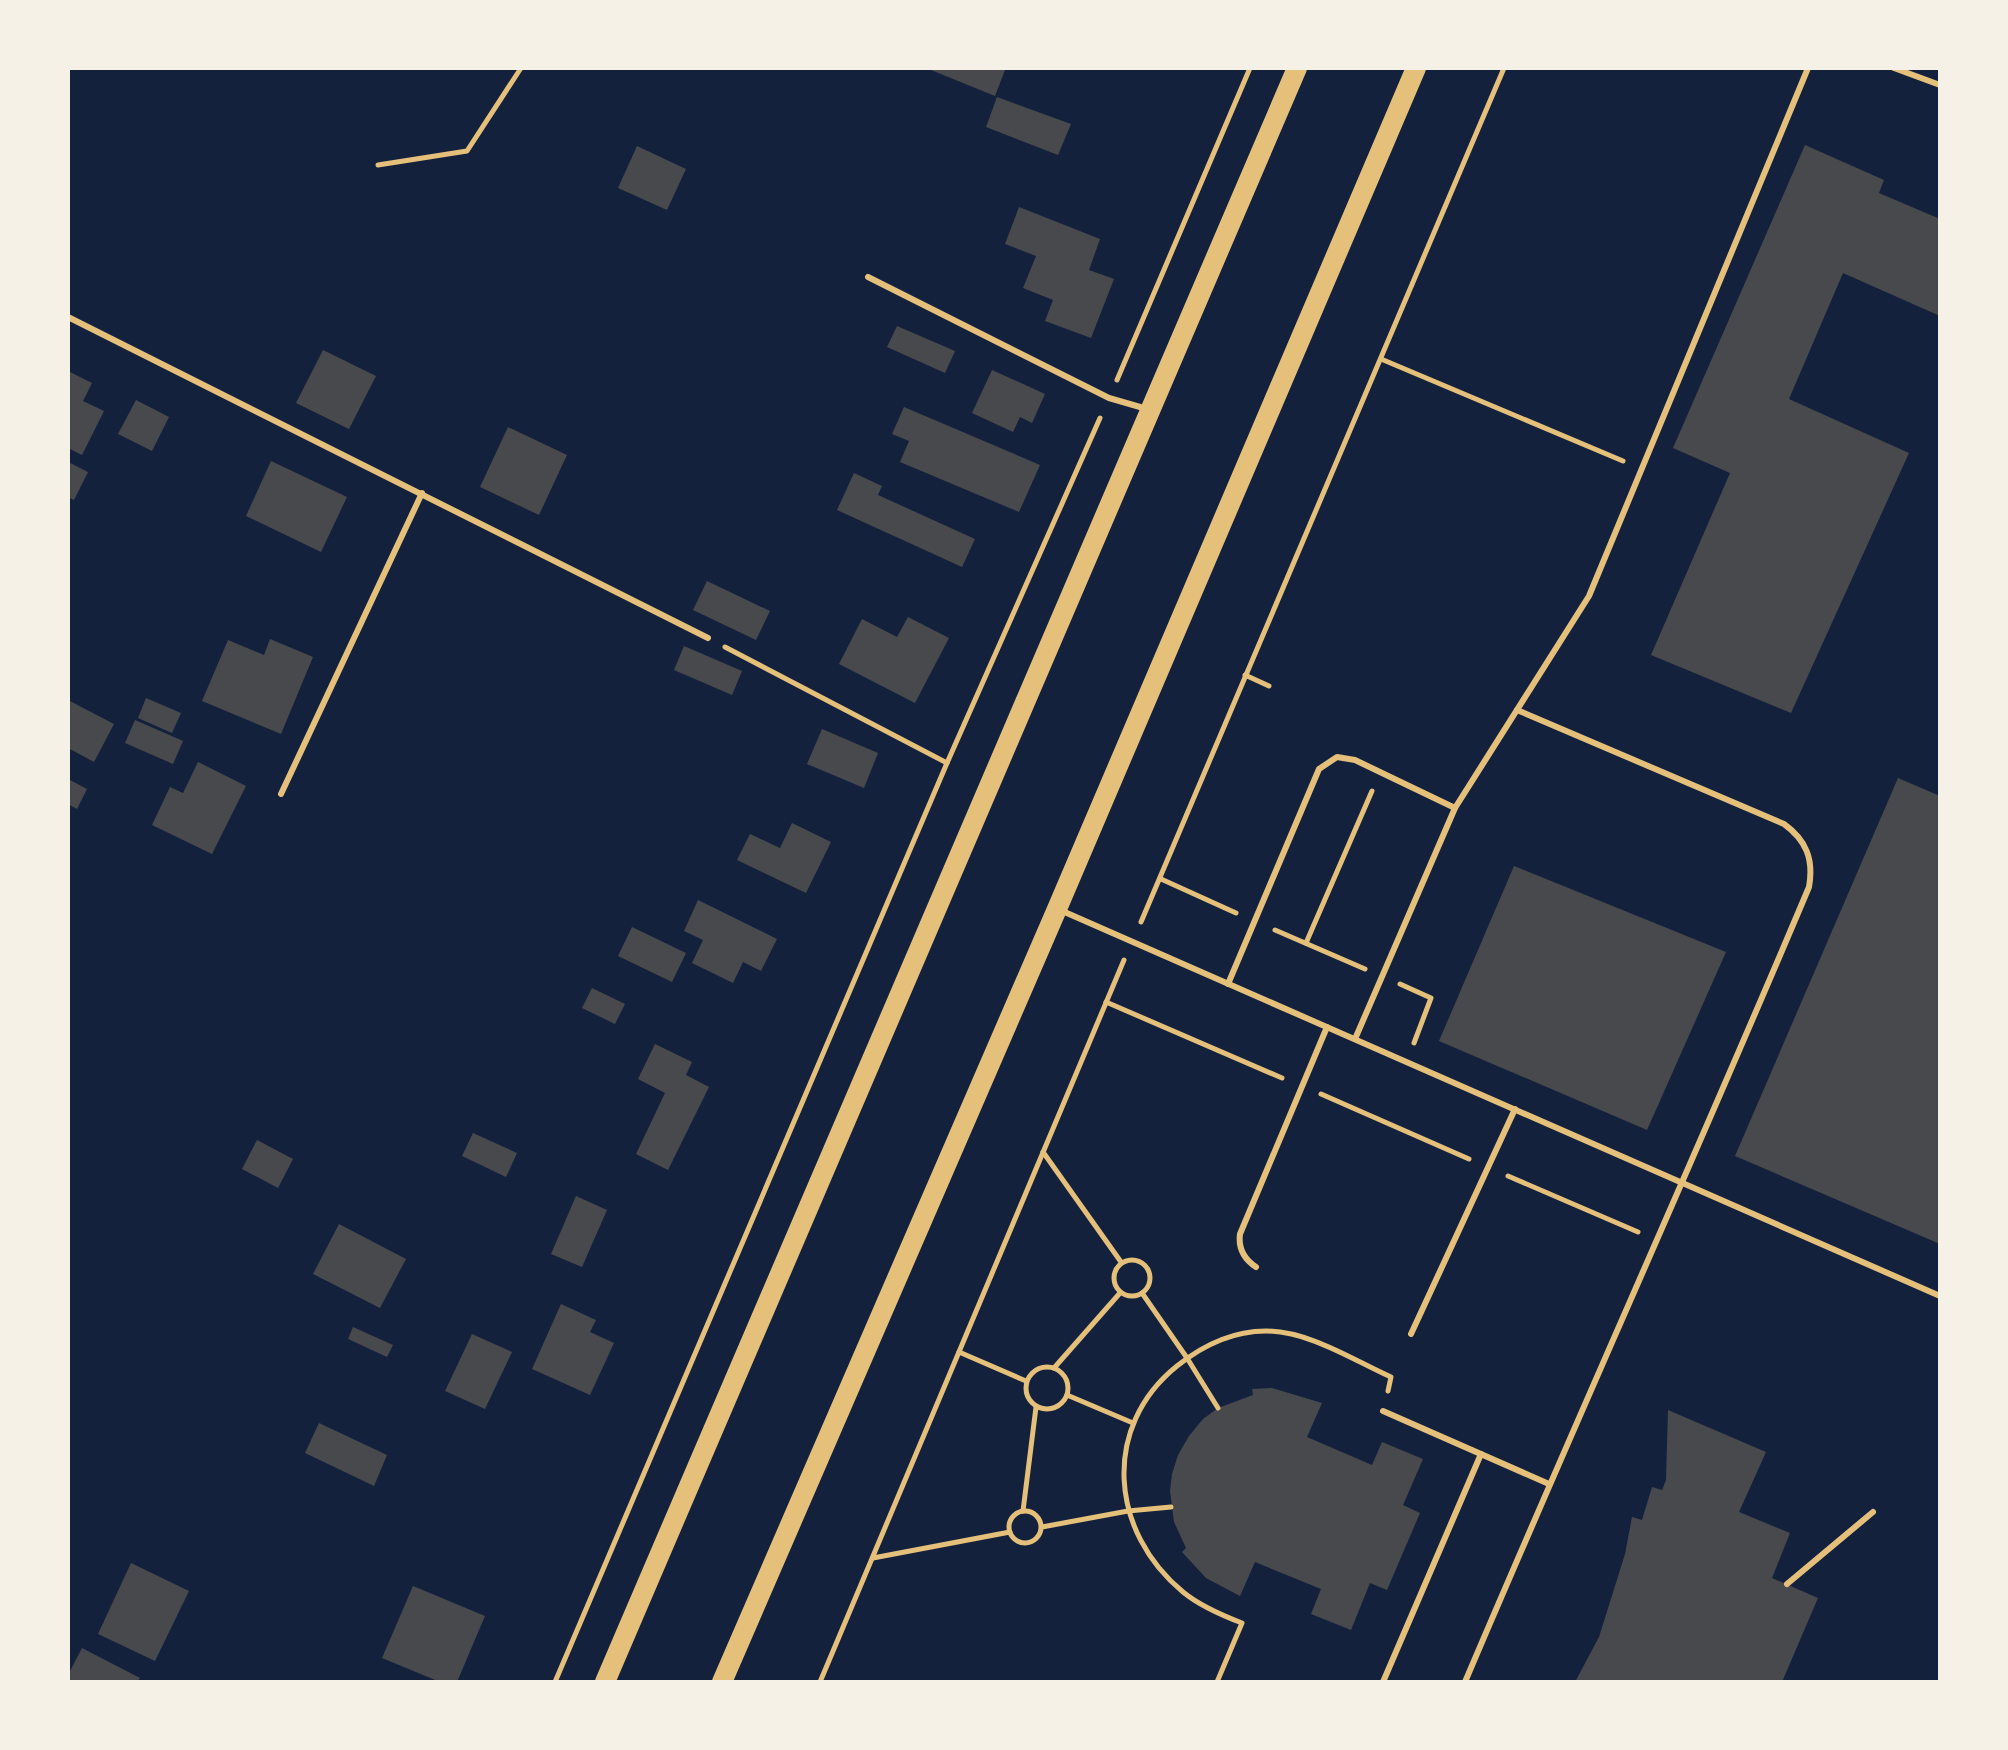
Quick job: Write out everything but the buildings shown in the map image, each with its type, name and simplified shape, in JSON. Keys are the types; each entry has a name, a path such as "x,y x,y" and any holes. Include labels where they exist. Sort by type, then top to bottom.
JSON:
{"main road":[{"path":"605,1682 1297,68"},
{"path":"722,1682 1057,909 1416,68"}],"lane":[{"path":"1355,1039 1455,808 1573,622 1602,568 1808,68"},
{"path":"1894,68 1940,85"},
{"path":"868,277 1109,398 1151,410"},
{"path":"68,317 708,638"},
{"path":"281,794 422,493"},
{"path":"1465,1682 1683,1181 1809,887 1812,873 1806,847 1797,833 1784,824 1517,710"},
{"path":"1228,984 1319,769 1337,757 1346,757 1455,808"},
{"path":"1057,909 1940,1296"},
{"path":"1256,1267 1249,1263 1240,1249 1240,1234 1327,1027"},
{"path":"1411,1334 1515,1109"},
{"path":"1383,1411 1549,1484"},
{"path":"1383,1682 1481,1454"},
{"path":"1787,1584 1873,1512"}],"path":[{"path":"378,165 467,151 521,68"},
{"path":"555,1682 947,763 1109,398 1250,68"},
{"path":"820,1682 1504,68"},
{"path":"1381,359 1630,464"},
{"path":"708,638 947,763"},
{"path":"1245,675 1269,686"},
{"path":"1306,944 1380,772"},
{"path":"1161,879 1431,998 1413,1047"},
{"path":"1106,1002 1657,1239"},
{"path":"1043,1152 1121,1262"},
{"path":"1134,1259 1149,1270 1150,1283 1142,1293 1131,1297 1120,1293 1113,1277 1121,1262 1134,1259"},
{"path":"1054,1368 1120,1293"},
{"path":"1142,1293 1218,1408"},
{"path":"1217,1682 1242,1623 1212,1611 1184,1593 1164,1574 1149,1555 1128,1511 1124,1492 1124,1469 1133,1423 1155,1386 1187,1358 1224,1338 1267,1331 1309,1340 1391,1377 1383,1411"},
{"path":"959,1352 1026,1381"},
{"path":"1041,1368 1054,1368 1067,1382 1067,1395 1058,1407 1036,1407 1026,1396 1026,1381 1041,1368"},
{"path":"1067,1395 1133,1423"},
{"path":"1023,1511 1036,1407"},
{"path":"1042,1527 1128,1511 1171,1507"},
{"path":"1023,1511 1034,1513 1042,1527 1035,1541 1025,1544 1015,1541 1009,1526 1013,1516 1023,1511"},
{"path":"873,1558 1010,1532"}]}
